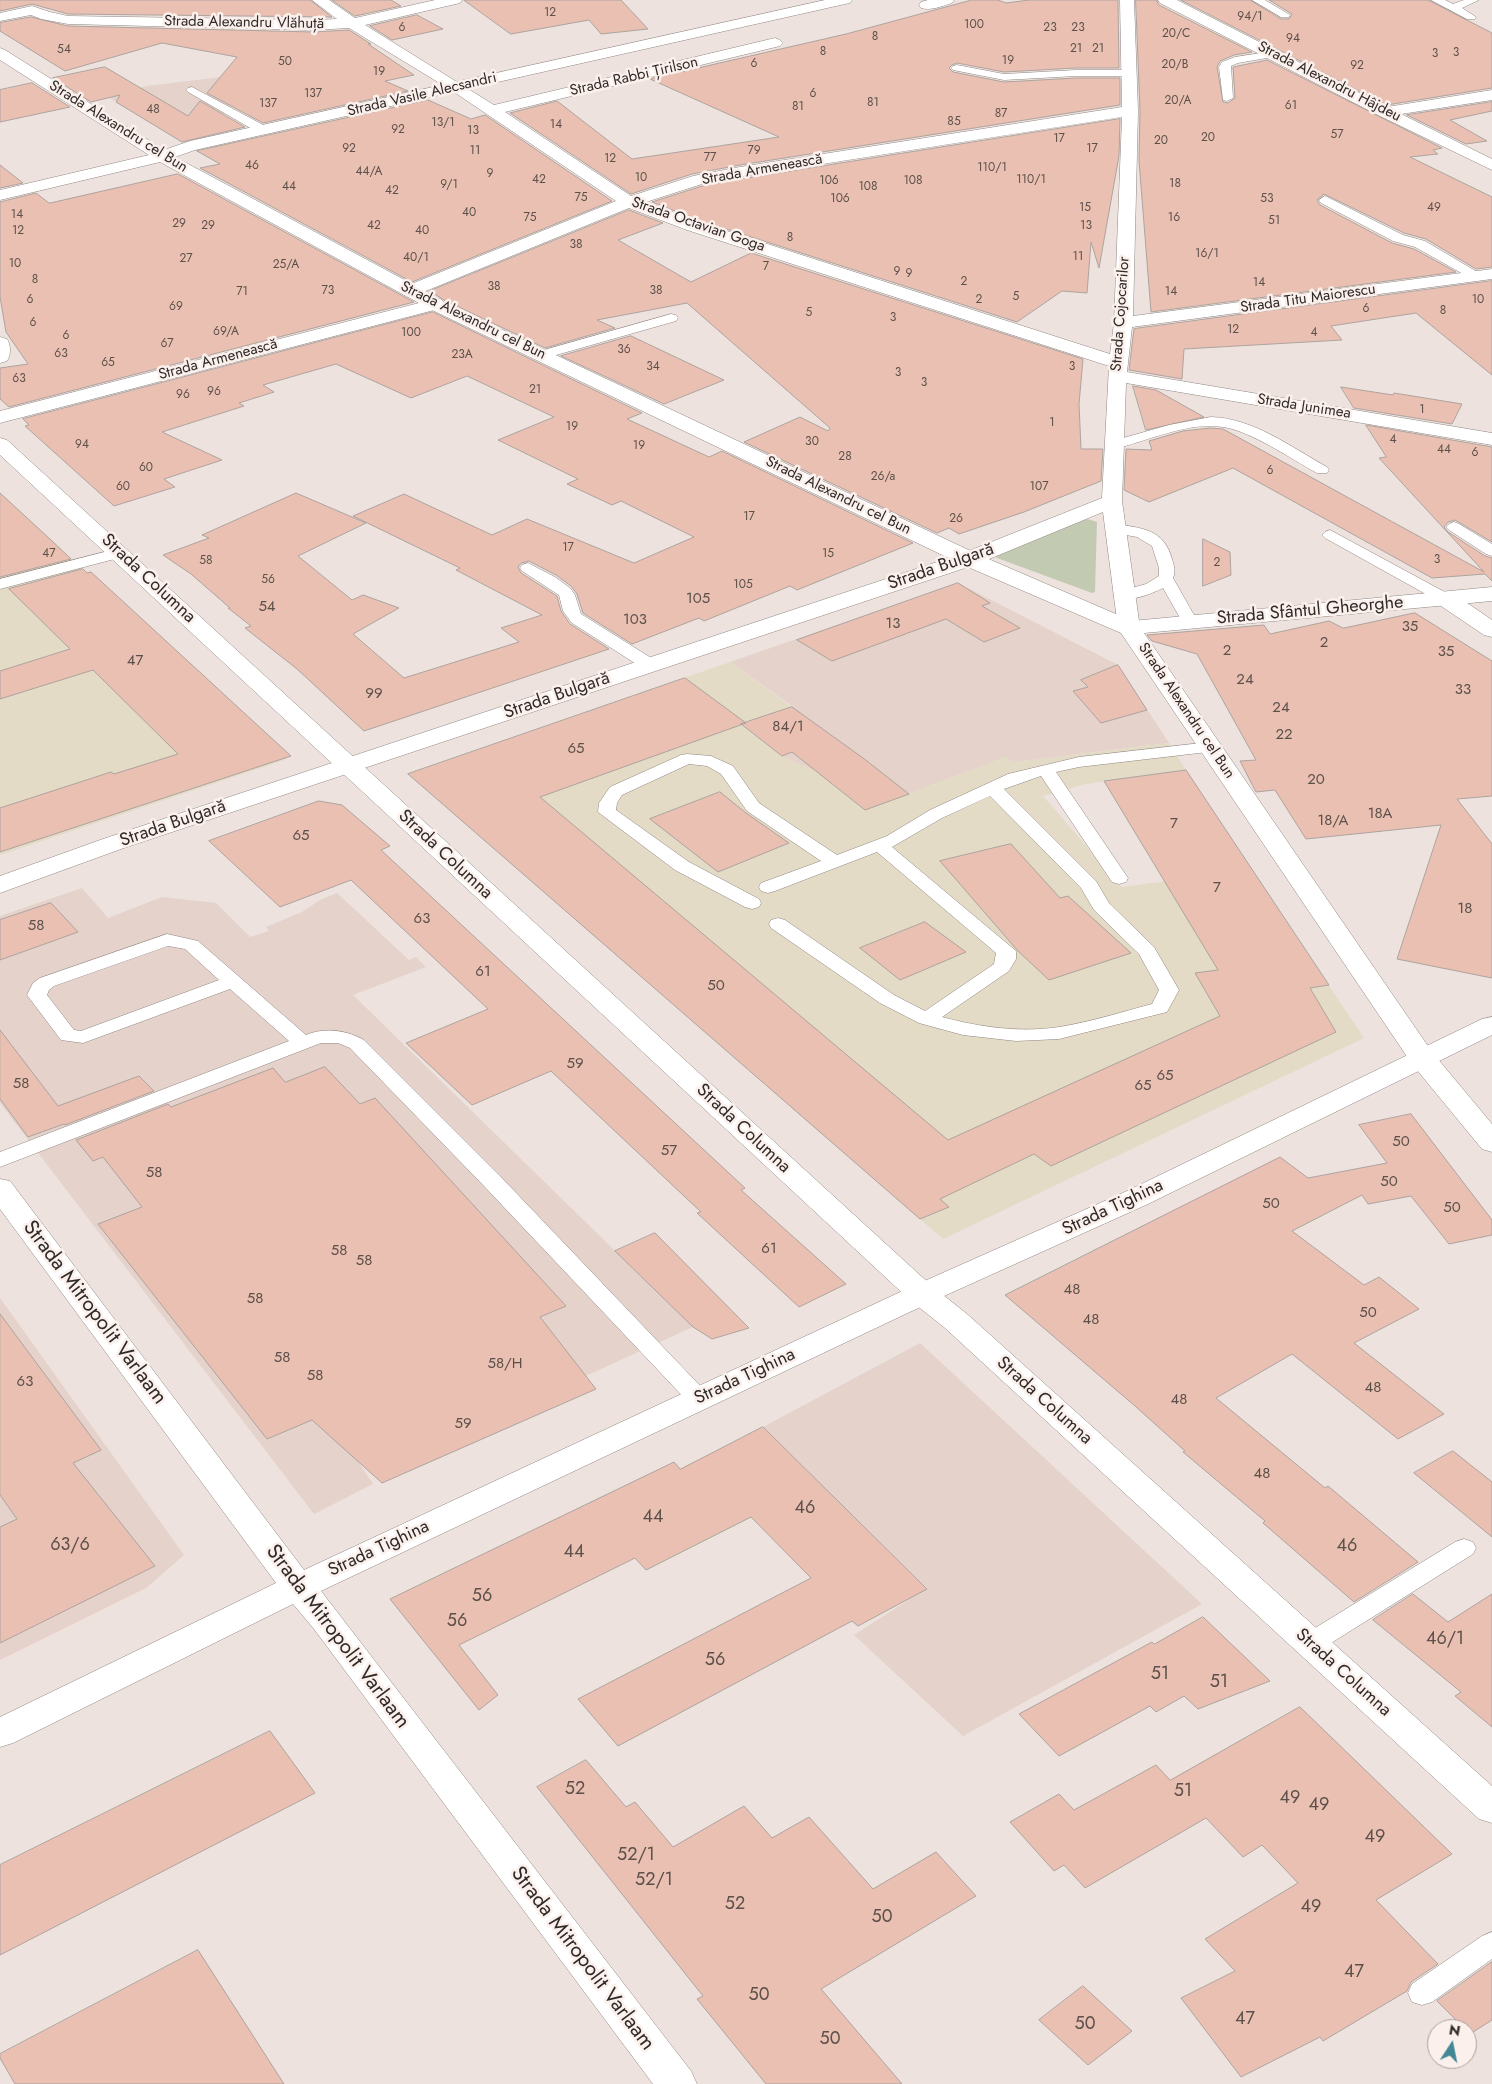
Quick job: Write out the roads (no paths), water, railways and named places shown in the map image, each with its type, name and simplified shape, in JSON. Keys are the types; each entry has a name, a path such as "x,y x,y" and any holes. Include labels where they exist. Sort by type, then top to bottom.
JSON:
{"street":[{"name":"Strada Octavian Goga","path":"319,0 352,23 457,87 629,202 693,226 1117,370"},
{"name":"Strada Alexandru Vlăhuță","path":"33,5 54,18 96,21 296,25 352,23 455,0"},
{"name":"Strada Vasile Alecsandri","path":"0,195 145,162 190,146 845,0"},
{"path":"926,5 947,0"},
{"name":"Strada Cojocarilor","path":"1127,0 1130,111 1123,323 1117,370 1112,501 1123,595 1129,628"},
{"name":"Strada Alexandru Hâjdeu","path":"1165,0 1492,165"},
{"path":"0,17 33,5"},
{"name":"Strada Rabbi Țirilson","path":"492,110 776,43"},
{"name":"Strada Alexandru cel Bun","path":"0,53 162,156 435,304 969,558 1129,628 1422,1058 1492,1143"},
{"path":"1384,112 1492,95"},
{"name":"Strada Armenească","path":"410,291 629,202 719,175 1130,111"},
{"name":"Strada Titu Maiorescu","path":"1123,323 1485,275"},
{"name":"Strada Armenească","path":"0,417 435,304"},
{"path":"0,343 0,357"},
{"name":"Strada Junimea","path":"1117,370 1492,439"},
{"name":"Strada Columna","path":"0,444 922,1294 956,1321 1492,1808"},
{"name":"Strada Bulgară","path":"0,885 121,841 969,558 1112,501"},
{"name":"Strada Sfântul Gheorghe","path":"1129,628 1492,594"},
{"path":"1446,599 1492,630"},
{"name":"Strada Tighina","path":"0,1733 298,1587 922,1294 988,1267 1129,1201 1492,1025"},
{"name":"Strada Mitropolit Varlaam","path":"0,1188 298,1587 332,1628 677,2084"}],"lane":[{"path":"1257,0 1285,15"},
{"path":"1436,0 1471,17"},
{"path":"1453,8 1474,0"},
{"path":"1227,98 1224,67 1226,64 1235,60 1274,54"},
{"path":"958,68 1004,77 1076,73 1129,74"},
{"path":"192,90 263,130"},
{"path":"1325,200 1398,238 1420,244 1485,275"},
{"path":"542,355 671,318"},
{"path":"1114,444 1200,423 1224,422 1243,428 1322,470"},
{"path":"1454,527 1492,551"},
{"path":"1115,529 1146,536 1156,541 1163,553 1167,571 1165,578 1147,589 1123,595"},
{"path":"1330,535 1446,599"},
{"path":"0,571 7,582 120,553"},
{"path":"528,568 566,594 571,614 578,620 650,665"},
{"path":"1165,578 1190,622"},
{"path":"768,887 879,845 915,828 936,814 993,788 1045,769 1079,762 1210,747"},
{"path":"752,903 682,866 607,812 608,803 616,791 687,759 711,761 727,770 753,807 834,862"},
{"path":"1045,769 1119,878"},
{"path":"778,924 887,998 926,1018 963,1029 1016,1035 1059,1033 1160,1008 1169,990 1147,950 1101,906 1089,886 993,788"},
{"path":"879,845 1006,951 1006,959 1002,967 926,1018"},
{"path":"232,981 83,1037 75,1038 68,1036 37,995 40,987 47,982 167,940 191,945 303,1043"},
{"path":"0,1160 318,1037 332,1035 347,1038 357,1044 492,1180 699,1399"},
{"path":"1311,1643 1464,1548"},
{"path":"1422,1992 1492,1944"}]}
